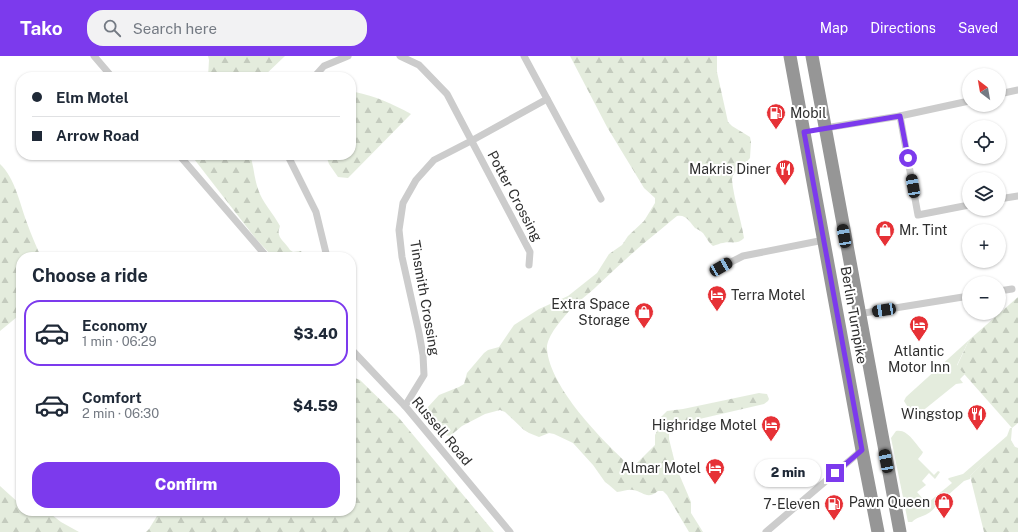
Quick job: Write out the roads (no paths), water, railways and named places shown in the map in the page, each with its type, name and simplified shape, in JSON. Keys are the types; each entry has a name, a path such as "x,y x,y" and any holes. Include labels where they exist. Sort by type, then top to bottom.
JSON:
{"highway":[{"name":"Berlin Turnpike","path":"790,56 878,532"},
{"name":"Berlin Turnpike","path":"812,56 858,314 900,532"},
{"path":"804,132 825,128"},
{"path":"862,450 881,433"}],"street":[{"path":"94,56 108,72"},
{"path":"319,72 324,66 348,56"},
{"name":"Potter Crossing","path":"400,56 419,65 447,94 530,252 529,264"},
{"path":"524,56 601,199"},
{"path":"1006,93 1018,90"},
{"name":"Tinsmith Crossing","path":"405,406 424,375 423,355 419,333 402,257 399,230 403,203 416,180 434,160 547,99"},
{"path":"825,128 900,116 962,103"},
{"path":"900,116 918,215 962,206"},
{"path":"183,160 263,252"},
{"path":"289,160 316,212 326,252"},
{"path":"1006,198 1018,196"},
{"path":"721,267 743,256 824,240"},
{"path":"1006,290 1012,289"},
{"path":"858,314 962,297"},
{"name":"Russell Road","path":"356,354 405,406 510,532"},
{"path":"766,532 862,450"}],"place":[{"name":"Mobil","path":"776,130"},
{"name":"Makris Diner","path":"785,186"},
{"name":"Mr. Tint","path":"885,247"},
{"name":"Terra Motel","path":"717,312"},
{"name":"Extra Space Storage","path":"644,329"},
{"name":"Atlantic Motor Inn","path":"919,342"},
{"name":"Wingstop","path":"977,431"},
{"name":"Highridge Motel","path":"771,442"},
{"name":"Almar Motel","path":"715,485"},
{"name":"Pawn Queen","path":"944,519"},
{"name":"7-Eleven","path":"834,521"}]}
